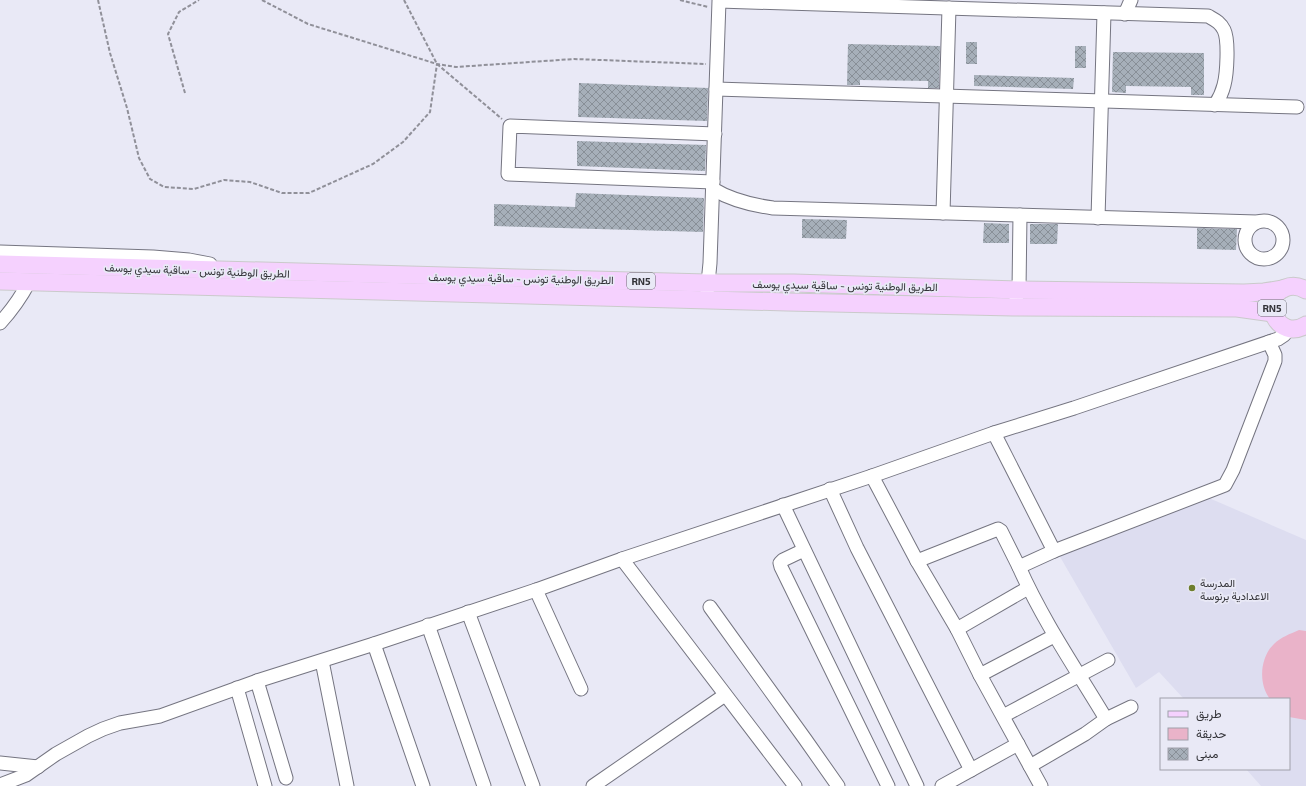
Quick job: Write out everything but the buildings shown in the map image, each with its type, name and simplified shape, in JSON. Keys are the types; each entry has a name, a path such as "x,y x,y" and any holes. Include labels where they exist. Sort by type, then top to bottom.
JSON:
{"main road":[{"name":"الطريق الوطنية تونس - ساقية سيدي يوسف","path":"0,264 708,283 794,283 1019,290 1244,293 1283,289"},
{"name":"الطريق الوطنية تونس - ساقية سيدي يوسف","path":"0,281 1013,307 1237,308 1281,322"},
{"name":"RN5","path":"1306,290 1294,286 1283,289 1277,294 1272,306 1281,322 1298,329 1306,326"}],"street":[{"path":"1125,14 1131,0"},
{"path":"706,300 710,264 719,1 1208,16 1217,21 1224,31 1227,44 1224,84 1221,96 1215,105"},
{"path":"943,213 949,8"},
{"path":"1098,218 1104,13"},
{"path":"716,89 1298,107"},
{"path":"715,134 510,126 508,174 713,185 722,194 745,203 773,208 1257,222"},
{"path":"1013,307 1019,290 1020,215"},
{"path":"0,252 131,256 189,260 203,262 231,271"},
{"path":"0,323 11,311 23,294 29,282"},
{"path":"0,785 26,775 56,754 103,729 120,723 160,716 257,681 536,590 622,559 1271,341 1281,322"},
{"path":"1019,567 1054,551 1222,488 1233,470 1275,360 1271,341"},
{"path":"994,433 1054,551"},
{"path":"872,476 917,561 957,629 980,675 1041,786"},
{"path":"830,489 856,548 970,770"},
{"path":"783,505 917,786"},
{"path":"917,561 994,530 998,529 1002,531 1028,588 1054,636 1080,675 1106,719"},
{"path":"804,550 783,560 780,563 781,567 888,786"},
{"path":"622,559 794,786"},
{"path":"957,629 1028,588"},
{"path":"536,590 581,689"},
{"path":"710,607 806,738 838,786"},
{"path":"468,612 533,786"},
{"path":"428,625 484,786"},
{"path":"980,675 1054,636"},
{"path":"374,644 423,786"},
{"path":"1003,716 1108,660"},
{"path":"322,661 347,786"},
{"path":"257,681 286,778"},
{"path":"237,688 265,786"},
{"path":"593,786 725,695"},
{"path":"1030,766 1085,734 1106,719 1131,707"},
{"path":"942,786 1018,744"},
{"path":"0,762 38,767"}],"path":[{"path":"98,0 110,53 127,108 139,158 150,179 164,187 194,189 224,180 250,182 282,193 309,193 373,164 403,142 430,112 438,64"},
{"path":"185,93 168,34 178,12 199,0"},
{"path":"262,0 308,24 438,64 456,67 574,59 717,65"},
{"path":"404,0 438,64 510,126"},
{"path":"680,0 719,9"}],"shaded area":[{"name":"المدرسة الاعدادية برنوسة","path":"1209,498 1306,540 1306,786 1261,786 1247,770 1290,770 1290,698 1183,698 1159,672 1136,688 1059,555"}],"green space":[{"path":"1299,630 1306,631 1306,720 1290,717 1290,698 1269,698 1266,693 1262,678 1263,663 1269,649 1280,639"}],"place":[{"name":"المدرسة الاعدادية برنوسة","path":"1192,588"}]}
